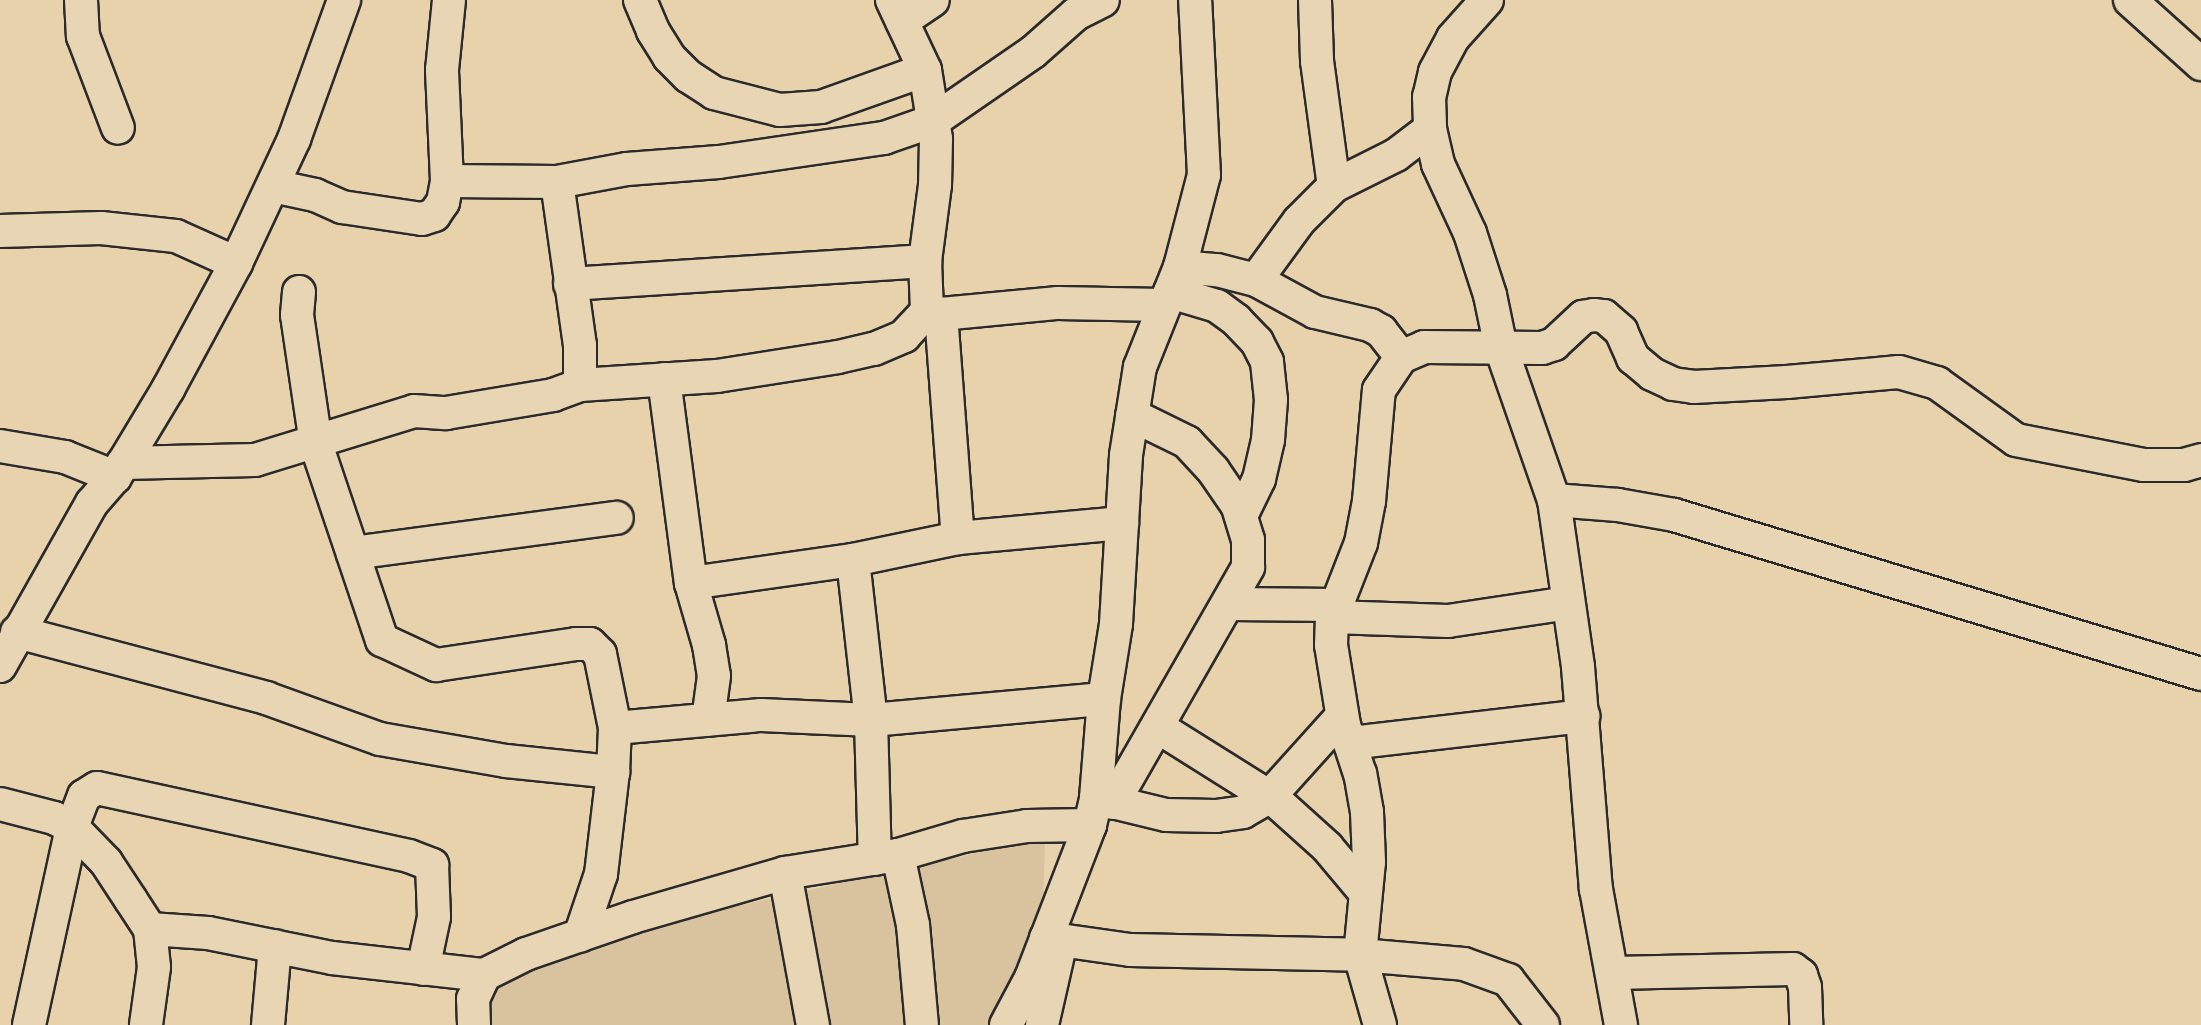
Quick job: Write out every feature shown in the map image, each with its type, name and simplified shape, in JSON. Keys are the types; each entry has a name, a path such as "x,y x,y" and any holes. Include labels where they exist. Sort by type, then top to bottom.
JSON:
{"street":[{"path":"81,0 83,36 118,128"},
{"path":"273,186 315,195 342,207 422,219 434,215 439,208 447,181 442,70 449,0"},
{"path":"640,0 653,31 688,76 714,93 780,110 821,107 925,70"},
{"path":"933,0 897,10 925,70 933,121 935,185 925,261 934,313 958,538"},
{"path":"447,181 557,182 627,169 719,162 884,138 933,121 1033,52 1076,14 1103,0"},
{"path":"1100,809 1104,699 1116,624 1132,415 1140,367 1171,288 1204,174 1195,0"},
{"path":"1315,0 1318,72 1334,186"},
{"path":"1487,0 1453,38 1435,72 1430,97 1430,129 1438,164 1470,233 1490,296 1501,348 1554,500 1583,716 1596,889 1614,973 1621,1025"},
{"path":"2130,0 2201,64"},
{"path":"0,663 92,503 119,470 236,263 273,186 339,2"},
{"path":"1256,280 1299,221 1334,186 1396,155 1430,129"},
{"path":"557,182 580,345 580,385"},
{"path":"0,231 101,228 176,236 236,263"},
{"path":"570,284 925,261"},
{"path":"0,446 65,457 119,470 255,460 316,444 414,411 446,413 553,395 580,385 717,376 874,349 904,336 934,313 1058,303 1171,288 1217,270 1256,280 1315,312 1370,325 1381,331 1401,357"},
{"path":"1171,288 1217,306 1236,320 1257,342 1267,362 1270,400 1268,440 1259,479 1241,516"},
{"path":"298,292 298,326 316,444 382,640 420,660 436,665 590,644 600,654 615,728 613,772 601,874 580,936"},
{"path":"1380,1025 1360,955 1368,861 1367,812 1346,730 1331,645 1335,611 1363,532 1376,447 1379,390 1401,357 1424,347 1542,348 1554,344 1583,317 1604,316 1621,331 1633,358 1652,374 1673,384 1694,387 1787,382 1880,371 1899,372 1936,383 1962,405 2016,440 2144,465 2184,465 2201,460"},
{"path":"664,379 691,583 709,645 714,676 708,720"},
{"path":"1006,1025 1053,940 1100,809 1158,727 1230,604 1248,567 1248,540 1241,516 1213,470 1187,441 1132,415"},
{"path":"1554,500 1618,505 1674,515 2201,674"},
{"path":"353,553 617,518"},
{"path":"691,583 853,560 958,538 1122,523"},
{"path":"853,560 887,857 913,925 922,1025"},
{"path":"1230,604 1448,621 1568,603"},
{"path":"17,632 266,698 380,739 506,761 613,772"},
{"path":"615,728 761,715 871,720 1104,699"},
{"path":"150,929 208,933 332,958 484,975 580,936 785,873 887,857 963,836 1017,828 1100,809 1192,817 1243,812 1269,797 1346,730 1583,716"},
{"path":"1158,727 1269,797 1327,847 1364,891"},
{"path":"29,1025 72,827 84,796 97,788 386,851 432,865 434,917 423,969"},
{"path":"0,804 54,818 72,827 106,862 150,929 154,967 146,1025"},
{"path":"785,873 813,1025"},
{"path":"1053,940 1222,954 1360,955 1485,969 1508,980 1543,1025"},
{"path":"1042,1025 1053,940"},
{"path":"268,1025 275,946"},
{"path":"1614,973 1793,969 1801,975 1805,987 1806,1025"},
{"path":"474,1025 473,999 484,975"}],"shaded area":[{"path":"1045,838 1043,916 1006,1025 481,1025 471,965"}]}
